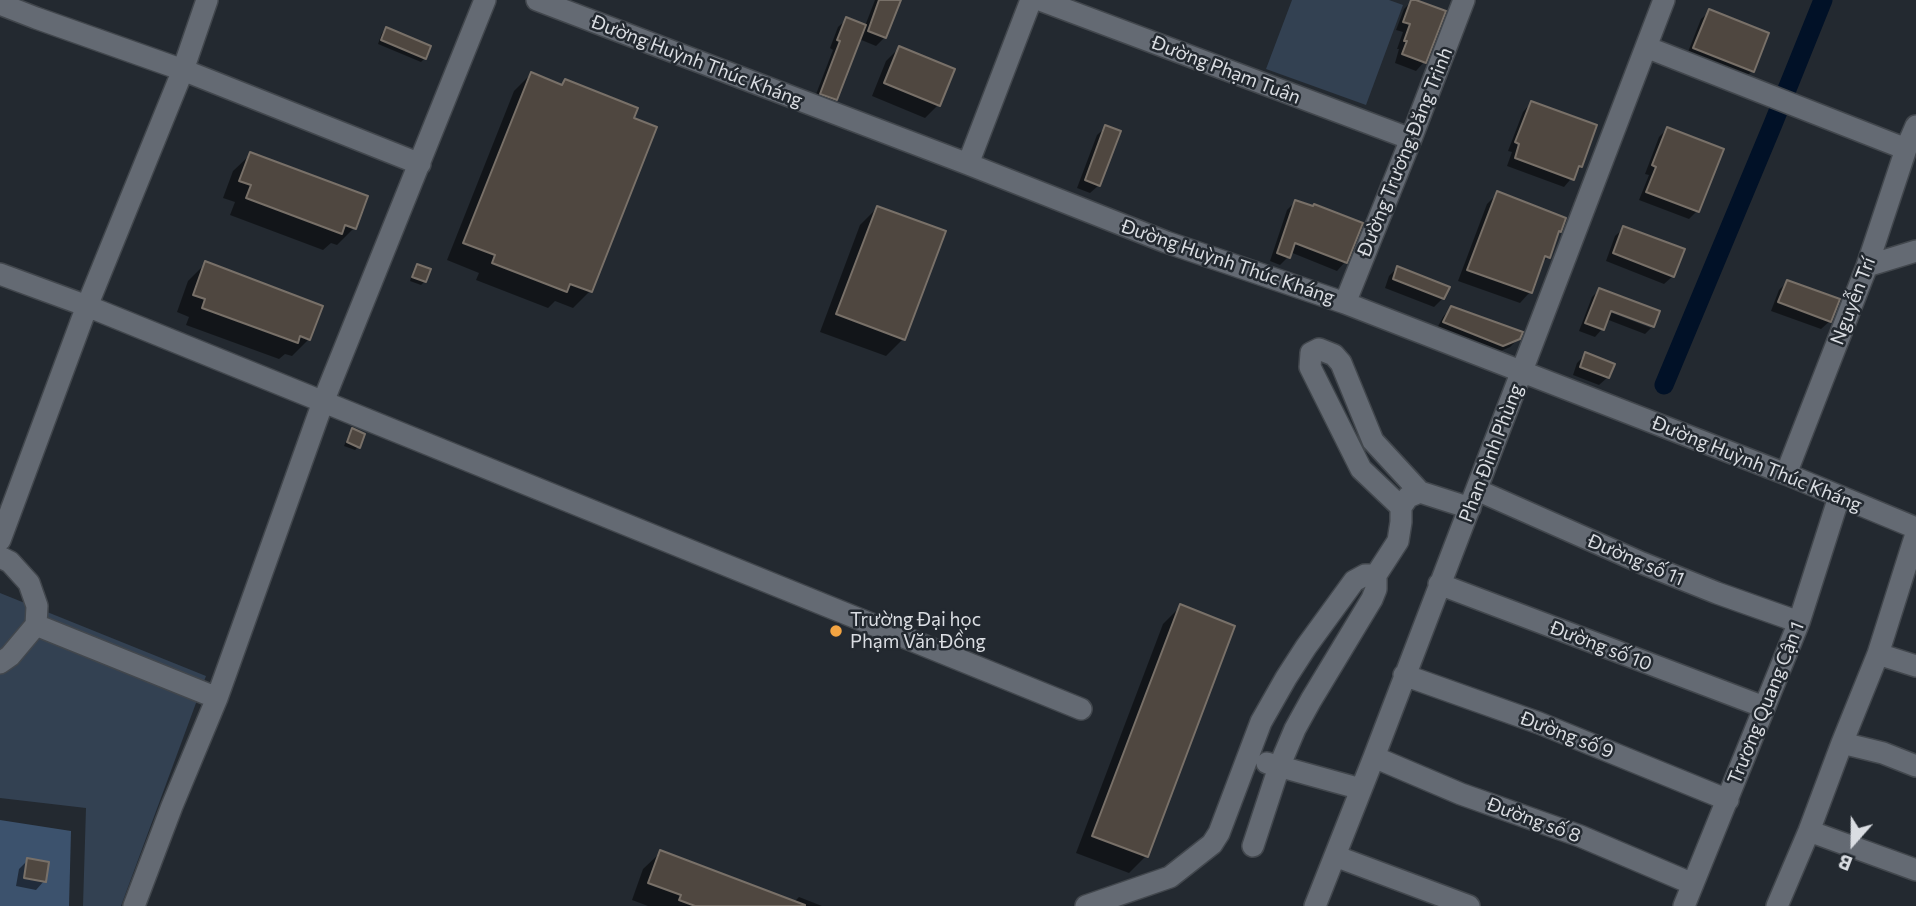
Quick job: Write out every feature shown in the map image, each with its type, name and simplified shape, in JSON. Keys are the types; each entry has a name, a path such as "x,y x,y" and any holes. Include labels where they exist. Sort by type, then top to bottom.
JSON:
{"street":[{"path":"0,540 87,306 183,70 207,0"},
{"path":"134,906 217,698 323,401 485,0"},
{"name":"Đường Huỳnh Thúc Kháng","path":"537,0 1166,242 1345,303 1786,474 1916,528"},
{"path":"968,164 1031,0"},
{"name":"Đường Phạm Tuân","path":"1040,0 1411,139"},
{"name":"Đường Trương Đăng Trinh","path":"1345,303 1464,0"},
{"name":"Phan Đình Phùng","path":"1315,906 1664,0"},
{"path":"0,4 183,70 420,164"},
{"path":"1646,47 1906,149"},
{"name":"Nguyễn Trí","path":"1786,474 1867,266 1916,126"},
{"path":"1867,266 1916,251"},
{"path":"0,274 87,306 1081,709"},
{"path":"1253,846 1279,767 1311,699 1372,599 1376,589 1376,575 1398,541 1401,507 1408,497 1420,492 1373,441 1341,363 1334,355 1319,349 1311,353 1310,367 1361,468 1401,507"},
{"name":"Đường số 11","path":"1420,492 1473,499 1799,622"},
{"name":"Trương Quang Cận 1","path":"1684,906 1799,622 1839,497"},
{"path":"1777,906 1878,654 1916,534"},
{"path":"0,557 10,562 29,583 37,606 36,625 10,656 0,663"},
{"path":"1086,906 1170,877 1212,844 1219,833 1261,722 1306,647 1354,581 1365,575 1376,575"},
{"name":"Đường số 10","path":"1439,584 1764,707"},
{"path":"36,625 217,698"},
{"path":"1878,654 1916,666"},
{"name":"Đường số 9","path":"1404,675 1539,723 1728,800"},
{"path":"1842,743 1883,753 1916,766"},
{"name":"Đường số 8","path":"1374,757 1461,794 1580,836 1693,884"},
{"path":"1248,758 1361,789"},
{"path":"1809,831 1916,870"},
{"path":"1335,856 1469,906"}],"shaded area":[{"path":"1292,0 1389,0 1403,5 1366,105 1266,69"},
{"path":"0,593 206,676 121,906 83,906 86,808 0,798"},
{"path":"0,820 71,831 69,906 0,906"}],"building":[{"path":"879,0 901,0 886,38 868,31"},
{"path":"1411,0 1446,11 1426,63 1402,54 1410,24 1403,22"},
{"path":"1709,9 1769,33 1754,72 1693,48"},
{"path":"846,17 866,25 837,100 820,94"},
{"path":"386,27 431,46 426,59 381,40"},
{"path":"899,46 955,69 940,106 884,83"},
{"path":"531,72 562,85 565,79 638,108 634,118 657,127 592,292 570,284 567,292 492,263 495,255 463,243"},
{"path":"1531,101 1597,125 1582,167 1579,166 1574,180 1515,158 1519,144 1515,142"},
{"path":"1105,125 1121,131 1100,186 1085,180"},
{"path":"1667,127 1724,149 1699,212 1646,192 1656,167 1652,165"},
{"path":"250,152 368,196 356,229 345,225 342,234 246,198 251,185 239,181"},
{"path":"1497,191 1566,218 1550,258 1545,256 1532,293 1467,270"},
{"path":"1295,200 1313,206 1314,204 1363,223 1347,263 1295,243 1290,258 1277,253"},
{"path":"877,206 946,231 905,340 836,314"},
{"path":"1623,226 1685,249 1674,277 1613,253"},
{"path":"205,261 323,306 310,340 300,336 298,343 202,308 205,299 193,295"},
{"path":"417,264 431,269 426,282 412,277"},
{"path":"1397,266 1450,287 1444,299 1393,279"},
{"path":"1787,280 1840,299 1831,322 1778,302"},
{"path":"1599,288 1660,311 1654,327 1611,311 1604,330 1585,323"},
{"path":"1451,306 1523,332 1520,339 1503,346 1443,322"},
{"path":"1585,352 1615,364 1609,378 1580,367"},
{"path":"352,428 365,434 360,448 347,442"},
{"path":"1180,604 1235,626 1148,857 1092,836"},
{"path":"660,850 805,906 695,906 679,900 681,895 648,883"},
{"path":"27,858 49,862 46,882 24,878"}],"waterway":[{"path":"1664,385 1823,0"}],"place":[{"name":"Trường Đại học Phạm Văn Đồng","path":"836,631"}]}
